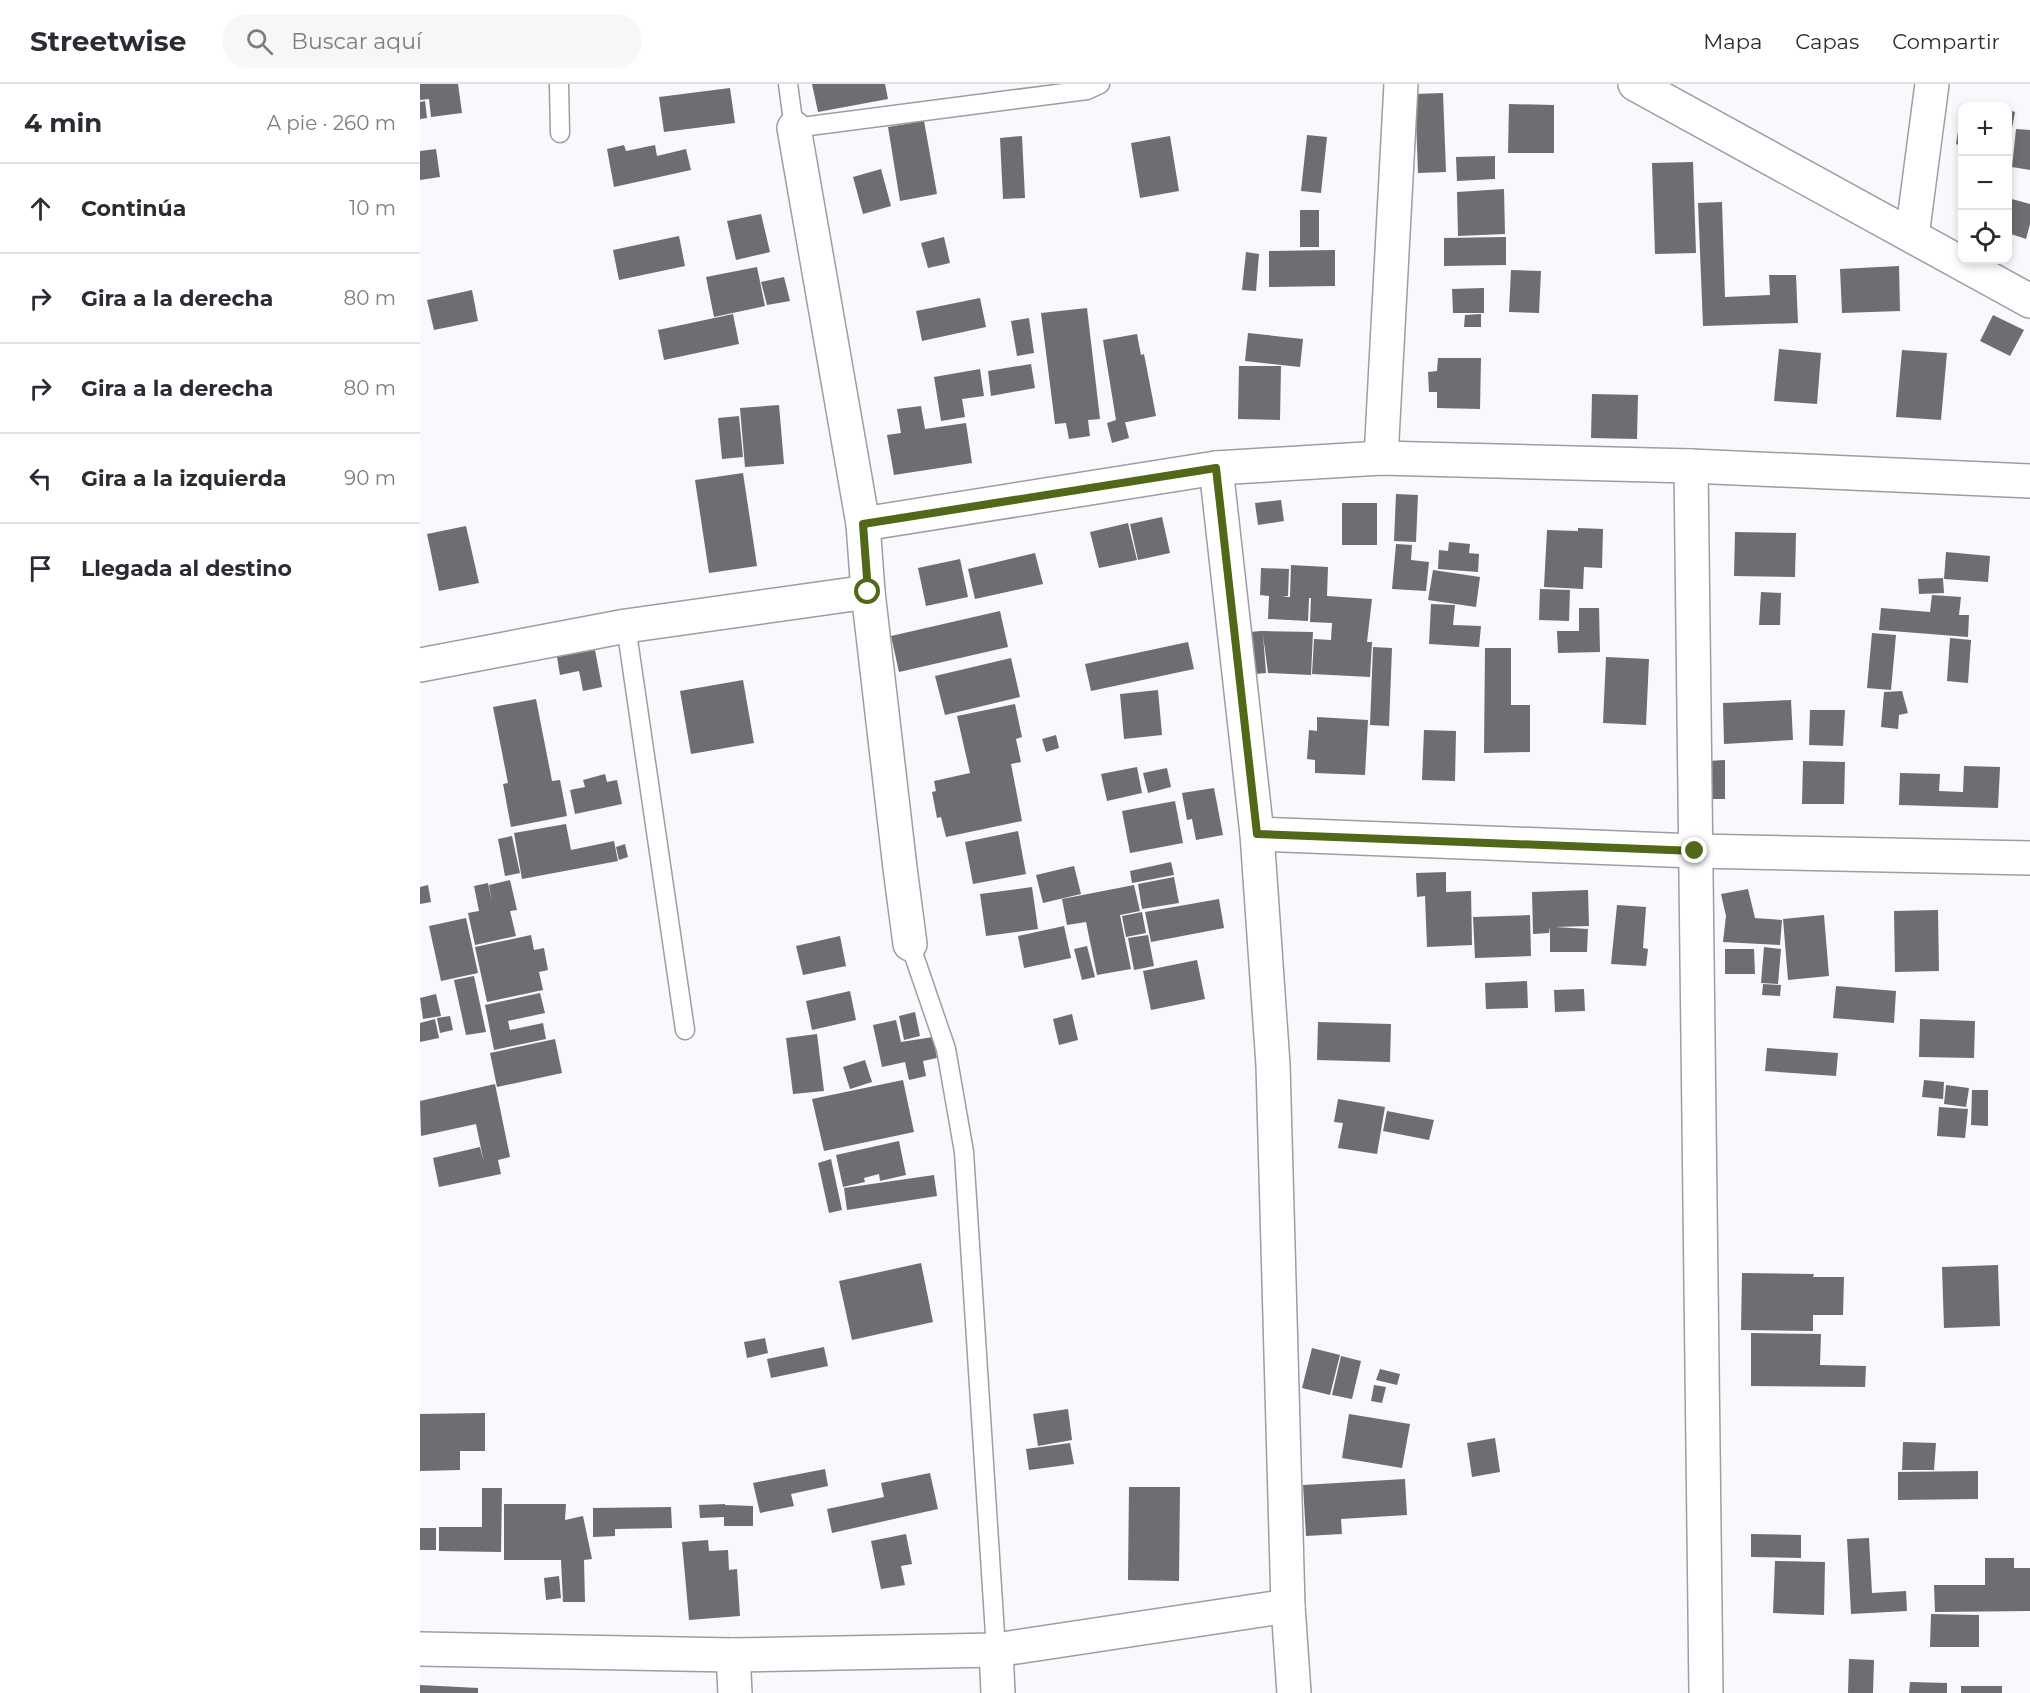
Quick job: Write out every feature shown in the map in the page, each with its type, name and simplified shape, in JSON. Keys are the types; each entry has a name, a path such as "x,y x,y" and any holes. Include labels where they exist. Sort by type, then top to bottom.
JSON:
{"street":[{"path":"1381,458 1401,84"},
{"path":"1635,84 2030,301"},
{"path":"1912,236 1932,84"},
{"path":"794,128 863,524 868,592 910,944"},
{"path":"863,524 1216,468 1381,458 1691,466 2030,481"},
{"path":"1691,466 1706,1693"},
{"path":"1216,468 1257,834 1273,1065 1288,1606 1294,1693"},
{"path":"420,665 626,626 868,592"},
{"path":"1257,834 1695,851 2030,858"},
{"path":"420,1649 733,1654 996,1650 1288,1606"},
{"path":"996,1650 998,1693"},
{"path":"733,1654 735,1693"}],"lane":[{"path":"559,84 560,133"},
{"path":"788,84 794,128 1087,90 1100,84"},
{"path":"626,626 685,1030"},
{"path":"910,944 946,1049 964,1152 996,1650"}],"building":[{"path":"420,84 458,84 462,113 431,117 429,99 420,100"},
{"path":"812,84 885,84 888,99 818,112"},
{"path":"730,88 735,123 664,132 659,97"},
{"path":"1443,93 1446,172 1418,173 1415,94"},
{"path":"425,101 427,118 420,119 420,102"},
{"path":"1509,104 1554,105 1554,153 1508,153"},
{"path":"2012,111 2015,112 2012,128"},
{"path":"924,121 937,194 900,201 888,127"},
{"path":"2016,129 2030,130 2030,170 2012,167"},
{"path":"1307,135 1327,137 1321,193 1301,191"},
{"path":"1022,136 1025,198 1003,199 1000,138"},
{"path":"1170,136 1179,191 1140,198 1131,143"},
{"path":"624,145 626,151 655,145 657,156 686,149 691,170 614,187 607,149"},
{"path":"436,149 440,177 420,180 420,151"},
{"path":"1495,156 1495,179 1457,181 1456,157"},
{"path":"1693,162 1696,253 1655,254 1652,163"},
{"path":"881,169 891,206 863,214 853,177"},
{"path":"1504,189 1505,234 1458,236 1457,192"},
{"path":"2012,199 2030,204 2030,224 2026,239 2012,234"},
{"path":"1722,202 1725,297 1770,295 1769,275 1796,275 1798,323 1703,326 1698,203"},
{"path":"1300,210 1319,210 1319,247 1300,247"},
{"path":"761,214 770,252 736,260 727,221"},
{"path":"679,236 685,266 619,280 613,250"},
{"path":"944,237 950,263 928,268 921,243"},
{"path":"1506,237 1506,265 1444,266 1444,238"},
{"path":"1335,250 1335,286 1269,287 1269,251"},
{"path":"1246,252 1259,254 1256,291 1242,290"},
{"path":"1899,266 1900,311 1842,313 1840,269"},
{"path":"757,267 765,306 714,317 706,277"},
{"path":"1511,270 1541,271 1539,313 1509,312"},
{"path":"784,277 790,301 767,305 761,282"},
{"path":"1484,288 1484,313 1453,313 1452,289"},
{"path":"472,290 478,321 434,330 427,300"},
{"path":"980,298 986,327 922,341 916,311"},
{"path":"1087,308 1100,419 1088,420 1090,436 1069,439 1066,423 1055,424 1041,313"},
{"path":"733,314 739,344 664,360 658,330"},
{"path":"1481,314 1481,327 1464,327 1465,315"},
{"path":"1993,315 2024,330 2010,356 1980,341"},
{"path":"1029,318 1034,353 1017,356 1011,321"},
{"path":"1248,333 1303,339 1300,367 1245,361"},
{"path":"1137,334 1141,355 1144,354 1156,416 1125,422 1129,438 1112,443 1107,423 1116,420 1103,340"},
{"path":"1779,349 1821,353 1817,404 1774,401"},
{"path":"1902,350 1947,353 1941,420 1896,417"},
{"path":"1438,358 1481,358 1480,409 1437,408 1437,392 1429,392 1428,372 1437,371"},
{"path":"1031,364 1035,388 991,396 988,371"},
{"path":"1239,366 1281,366 1280,420 1238,419"},
{"path":"980,369 984,396 962,399 965,417 941,421 934,377"},
{"path":"1592,394 1638,395 1637,439 1591,438"},
{"path":"779,405 784,464 745,467 740,408"},
{"path":"921,406 925,429 966,423 972,463 894,475 887,435 901,433 897,409"},
{"path":"739,416 743,457 722,459 718,418"},
{"path":"743,473 757,566 709,573 695,480"},
{"path":"1396,494 1418,495 1416,542 1394,541"},
{"path":"1281,500 1284,521 1258,525 1255,503"},
{"path":"1342,503 1377,503 1377,545 1342,545"},
{"path":"1162,517 1170,553 1138,560 1130,524"},
{"path":"1128,523 1137,560 1099,568 1090,532"},
{"path":"466,526 479,583 439,591 427,534"},
{"path":"1578,528 1603,529 1602,568 1584,567 1583,589 1544,587 1547,530 1578,531"},
{"path":"1735,532 1796,533 1795,577 1734,576"},
{"path":"1449,542 1470,544 1469,553 1479,554 1478,572 1438,569 1439,550 1448,551"},
{"path":"1396,544 1412,545 1411,560 1429,562 1426,591 1392,589"},
{"path":"1946,552 1990,556 1988,582 1944,579"},
{"path":"1035,553 1043,584 975,599 968,569"},
{"path":"960,559 968,597 926,606 918,568"},
{"path":"1291,565 1328,567 1327,596 1372,599 1367,642 1372,642 1370,677 1312,674 1314,639 1331,640 1332,623 1310,622 1311,598 1309,598 1308,621 1268,619 1269,596 1260,595 1261,568 1289,569 1288,596 1282,597 1290,597"},
{"path":"1433,570 1480,577 1476,607 1428,600"},
{"path":"1943,578 1944,593 1919,594 1918,579"},
{"path":"1540,589 1570,590 1569,621 1539,620"},
{"path":"1761,592 1781,593 1780,625 1759,625"},
{"path":"1932,595 1961,597 1959,615 1969,615 1968,637 1879,630 1881,608 1930,612"},
{"path":"1431,604 1455,605 1453,625 1481,626 1479,647 1429,644"},
{"path":"1579,608 1599,608 1600,652 1558,653 1557,631 1579,631"},
{"path":"1000,611 1008,647 899,672 891,636"},
{"path":"1250,632 1313,632 1311,675 1268,673 1263,635 1266,673 1255,674"},
{"path":"1872,633 1896,635 1891,690 1867,688"},
{"path":"1950,638 1971,640 1968,683 1947,681"},
{"path":"1188,642 1194,669 1091,691 1085,664"},
{"path":"1373,647 1392,648 1389,726 1370,725"},
{"path":"1485,648 1511,648 1511,705 1530,705 1530,752 1484,753"},
{"path":"595,650 602,687 583,691 579,671 560,675 557,657"},
{"path":"1606,657 1649,659 1646,725 1603,723"},
{"path":"1011,658 1020,697 945,715 935,676"},
{"path":"743,680 754,743 691,754 680,691"},
{"path":"1158,690 1162,735 1124,739 1120,694"},
{"path":"1902,691 1908,713 1899,715 1898,729 1881,727 1884,692"},
{"path":"536,699 552,781 560,780 567,816 511,827 503,784 508,783 493,707"},
{"path":"1791,700 1793,740 1724,744 1723,703"},
{"path":"1015,704 1022,737 1016,739 1021,762 1011,764 1022,821 946,837 941,817 937,818 932,792 936,791 934,781 970,773 957,716"},
{"path":"1810,710 1845,710 1843,746 1809,745"},
{"path":"1317,717 1368,720 1365,775 1315,773 1315,760 1307,759 1309,730 1317,731"},
{"path":"1424,730 1456,731 1455,781 1422,780"},
{"path":"1056,735 1059,748 1046,752 1042,739"},
{"path":"1725,760 1725,799 1709,799 1708,761"},
{"path":"1803,761 1845,762 1844,804 1802,804"},
{"path":"1964,766 2000,767 1998,808 1899,805 1900,773 1940,774 1939,791 1963,792"},
{"path":"1137,767 1142,793 1107,801 1101,774"},
{"path":"1167,768 1171,787 1148,793 1143,773"},
{"path":"605,774 607,782 617,780 622,804 575,814 570,790 585,787 583,780"},
{"path":"1214,788 1223,835 1196,840 1192,819 1187,820 1182,793"},
{"path":"1175,801 1183,843 1130,853 1122,811"},
{"path":"566,824 571,850 614,841 618,861 522,879 514,833"},
{"path":"1018,831 1026,874 973,884 965,842"},
{"path":"512,836 520,873 505,876 498,839"},
{"path":"625,844 628,857 619,860 616,847"},
{"path":"1171,862 1174,875 1132,883 1130,871"},
{"path":"1074,866 1081,894 1043,903 1036,875"},
{"path":"1446,872 1446,892 1471,891 1472,945 1427,947 1425,896 1417,897 1416,873"},
{"path":"1174,877 1179,903 1142,909 1138,884"},
{"path":"510,880 517,910 510,911 516,936 475,945 468,913 479,911 474,886 488,883 492,902 489,885"},
{"path":"428,885 431,902 420,904 420,887"},
{"path":"1134,885 1140,911 1120,915 1131,969 1097,975 1086,922 1067,925 1062,899"},
{"path":"1032,887 1038,929 986,936 980,894"},
{"path":"1748,889 1755,918 1782,920 1780,945 1723,942 1726,916 1721,894"},
{"path":"1588,890 1589,926 1555,927 1588,929 1587,952 1550,952 1550,927 1549,933 1533,934 1532,892"},
{"path":"1219,899 1224,928 1151,942 1145,912"},
{"path":"1617,905 1646,907 1643,948 1648,949 1646,966 1611,964"},
{"path":"1938,910 1939,971 1895,972 1894,911"},
{"path":"1142,912 1146,933 1126,937 1122,916"},
{"path":"1530,915 1531,956 1475,958 1473,917"},
{"path":"1824,915 1829,976 1788,980 1783,919"},
{"path":"466,918 478,973 441,981 429,926"},
{"path":"1064,926 1071,958 1024,968 1018,936"},
{"path":"531,935 534,950 544,948 548,970 539,972 543,990 487,1002 475,947"},
{"path":"1148,935 1154,966 1134,970 1128,938"},
{"path":"840,936 846,966 803,975 796,946"},
{"path":"1087,946 1095,977 1082,980 1074,949"},
{"path":"1764,947 1781,949 1778,984 1761,983"},
{"path":"1725,949 1754,949 1755,974 1725,974"},
{"path":"1197,960 1205,999 1151,1010 1143,971"},
{"path":"474,976 486,1032 466,1035 454,980"},
{"path":"1527,981 1528,1008 1486,1009 1485,983"},
{"path":"1763,984 1781,985 1780,996 1762,995"},
{"path":"1836,986 1896,991 1894,1023 1833,1018"},
{"path":"1584,989 1585,1011 1555,1012 1554,990"},
{"path":"850,991 856,1020 812,1030 806,1001"},
{"path":"540,993 545,1013 508,1021 510,1030 543,1023 546,1039 494,1050 485,1005"},
{"path":"436,994 441,1016 423,1019 420,998"},
{"path":"915,1012 920,1036 904,1040 899,1016"},
{"path":"1072,1014 1078,1040 1059,1045 1053,1019"},
{"path":"450,1016 453,1030 440,1033 437,1018"},
{"path":"435,1019 439,1038 420,1042 420,1023"},
{"path":"1920,1019 1975,1021 1974,1058 1919,1057"},
{"path":"896,1020 901,1042 933,1037 937,1058 923,1061 926,1076 909,1080 905,1062 882,1067 873,1025"},
{"path":"1318,1022 1391,1024 1390,1062 1317,1060"},
{"path":"817,1034 824,1091 793,1094 786,1038"},
{"path":"555,1039 562,1073 497,1087 490,1053"},
{"path":"1767,1048 1838,1053 1836,1076 1765,1071"},
{"path":"865,1060 872,1082 850,1089 843,1067"},
{"path":"903,1080 914,1132 824,1151 812,1099"},
{"path":"1924,1080 1944,1082 1943,1099 1922,1097"},
{"path":"495,1084 510,1157 498,1160 501,1174 439,1187 433,1158 480,1147 484,1163 476,1124 421,1136 420,1101"},
{"path":"1946,1085 1969,1088 1966,1107 1944,1104"},
{"path":"1972,1090 1988,1090 1988,1126 1971,1125"},
{"path":"1338,1099 1385,1107 1377,1154 1338,1148 1343,1123 1334,1122"},
{"path":"1939,1107 1968,1109 1965,1138 1937,1136"},
{"path":"1387,1111 1434,1120 1429,1140 1383,1131"},
{"path":"899,1141 906,1175 880,1181 879,1174 864,1178 865,1182 843,1187 836,1155"},
{"path":"831,1159 842,1210 829,1213 818,1163"},
{"path":"934,1175 937,1196 847,1210 844,1188"},
{"path":"921,1263 933,1322 852,1340 839,1281"},
{"path":"1998,1265 2000,1326 1944,1328 1942,1267"},
{"path":"1742,1273 1814,1274 1813,1277 1844,1277 1843,1315 1813,1315 1813,1331 1741,1330"},
{"path":"1751,1333 1821,1334 1820,1365 1866,1366 1865,1387 1751,1386"},
{"path":"765,1338 768,1353 747,1358 744,1342"},
{"path":"824,1347 828,1366 771,1378 767,1359"},
{"path":"1312,1348 1340,1355 1330,1395 1302,1388"},
{"path":"1341,1356 1361,1361 1352,1399 1332,1395"},
{"path":"1380,1369 1400,1374 1397,1385 1376,1380"},
{"path":"1374,1385 1386,1387 1382,1403 1371,1401"},
{"path":"1068,1409 1072,1440 1038,1446 1033,1414"},
{"path":"485,1413 485,1451 460,1451 460,1470 420,1471 420,1414"},
{"path":"1349,1414 1410,1424 1402,1468 1342,1458"},
{"path":"1495,1438 1500,1472 1472,1477 1467,1443"},
{"path":"1903,1442 1936,1443 1934,1470 1902,1470"},
{"path":"1070,1443 1074,1464 1029,1470 1026,1449"},
{"path":"825,1469 828,1486 791,1494 794,1506 760,1513 753,1483"},
{"path":"1978,1471 1978,1499 1898,1500 1898,1472"},
{"path":"930,1473 938,1509 832,1533 827,1509 884,1497 881,1483"},
{"path":"1405,1479 1407,1515 1341,1519 1342,1534 1306,1536 1303,1485"},
{"path":"1129,1487 1180,1487 1179,1581 1128,1580"},
{"path":"482,1488 502,1488 501,1552 439,1551 439,1527 482,1527"},
{"path":"504,1504 566,1504 565,1520 583,1516 592,1559 584,1560 585,1602 563,1602 561,1560 504,1560"},
{"path":"699,1505 753,1506 753,1526 724,1526 724,1517 700,1518"},
{"path":"671,1507 672,1528 615,1529 615,1536 593,1537 593,1508"},
{"path":"420,1528 436,1528 436,1550 420,1550"},
{"path":"906,1534 912,1564 901,1566 905,1585 881,1589 871,1541"},
{"path":"1751,1534 1801,1535 1801,1558 1751,1557"},
{"path":"1869,1538 1872,1593 1906,1591 1907,1611 1851,1614 1847,1539"},
{"path":"708,1540 709,1551 728,1550 729,1570 737,1569 740,1616 689,1620 682,1542"},
{"path":"1985,1558 2014,1558 2014,1568 2030,1568 2030,1611 1935,1612 1934,1585 1985,1585"},
{"path":"1775,1561 1825,1562 1824,1615 1773,1613"},
{"path":"559,1576 561,1598 546,1600 544,1578"},
{"path":"1931,1614 1979,1615 1979,1647 1930,1647"},
{"path":"1849,1659 1874,1660 1873,1693 1848,1693"},
{"path":"1910,1682 1947,1683 1947,1693 1909,1693"},
{"path":"420,1685 478,1688 478,1693 420,1693"},
{"path":"1961,1686 2002,1686 2002,1693 1961,1693"}],"route":[{"path":"868,592 863,524 1216,468 1257,834 1695,851"}]}
